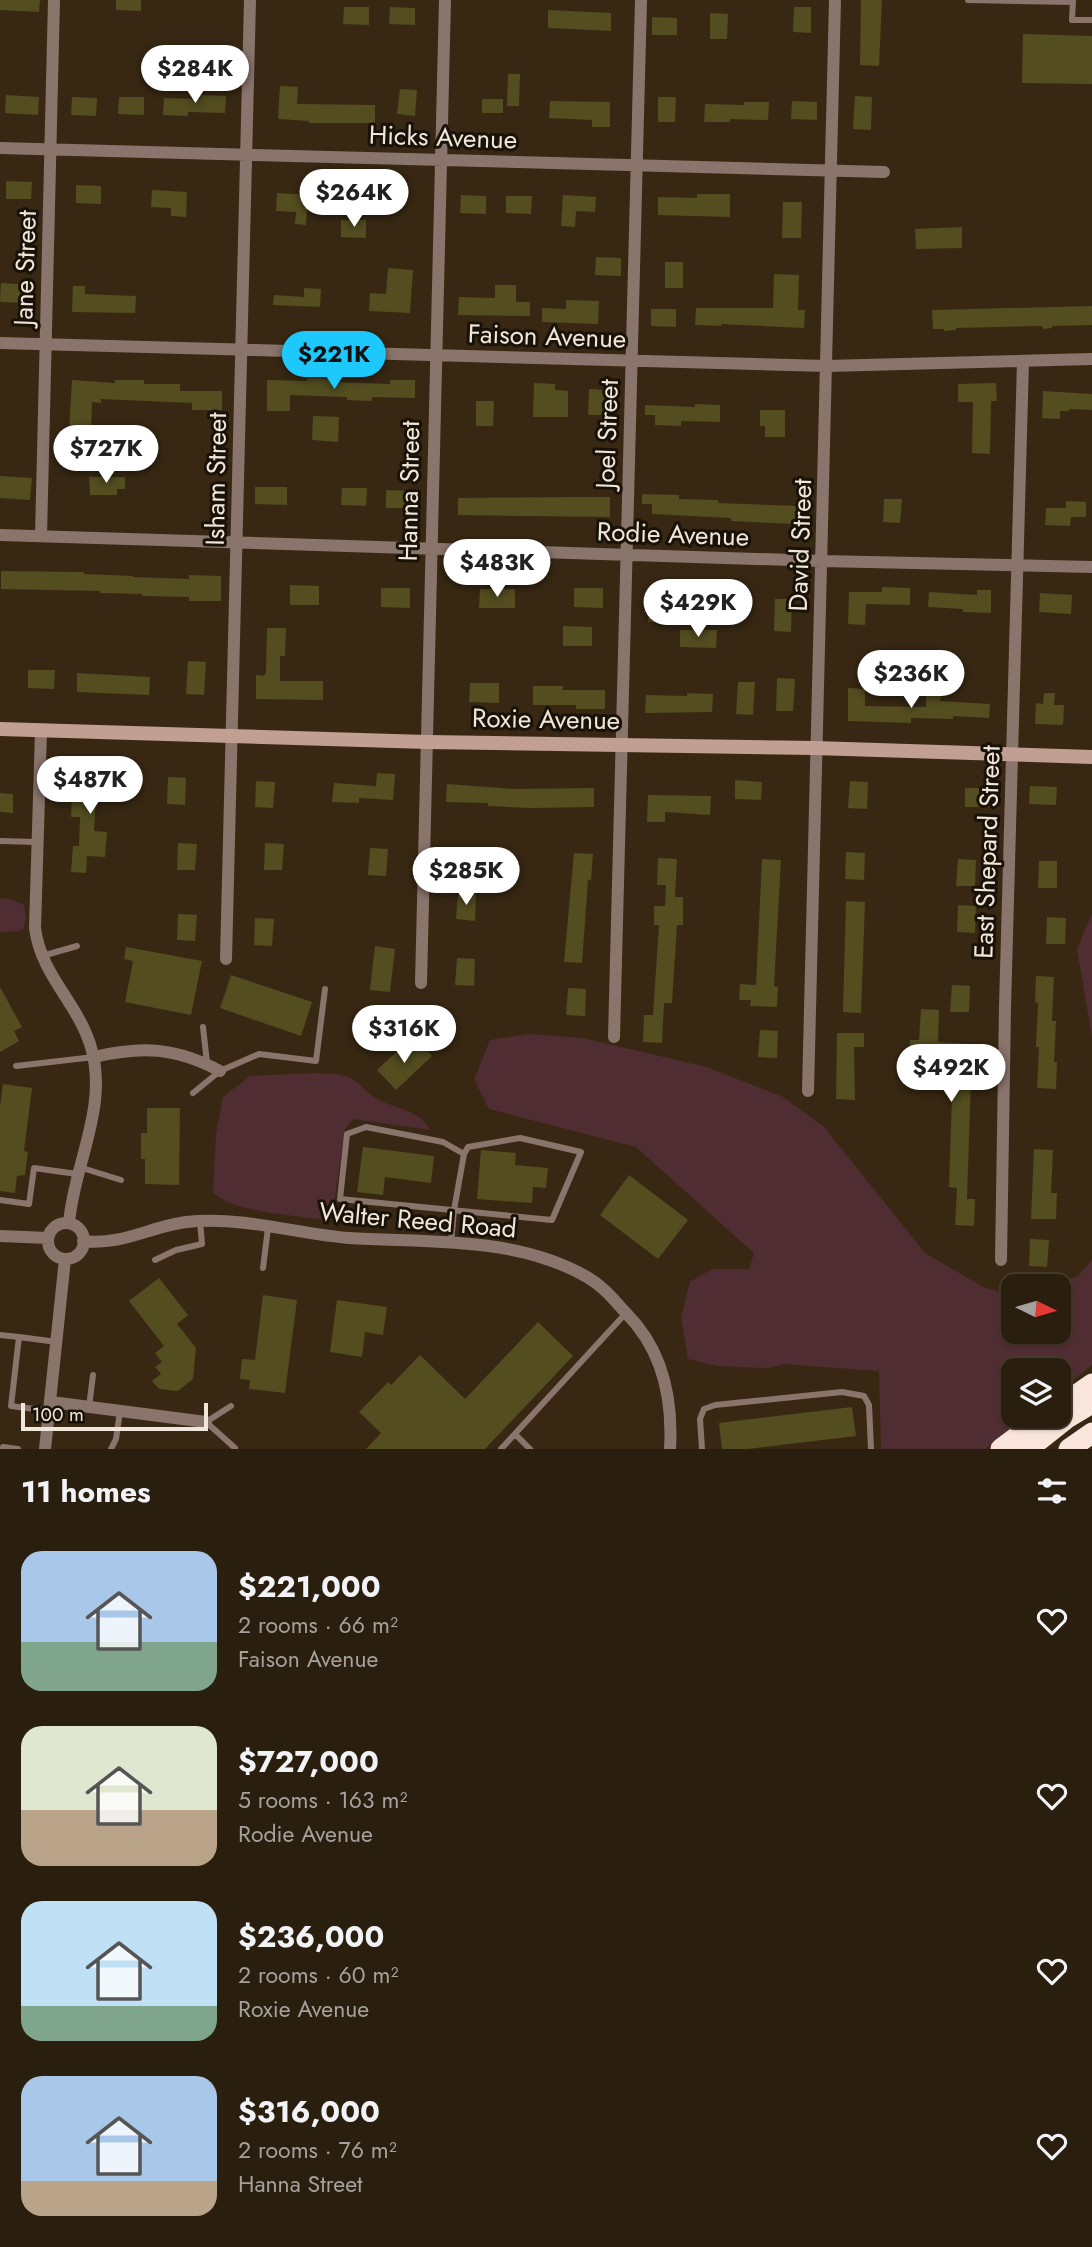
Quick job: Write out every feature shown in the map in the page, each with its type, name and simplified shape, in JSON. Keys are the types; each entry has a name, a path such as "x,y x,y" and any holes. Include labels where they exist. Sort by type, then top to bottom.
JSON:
{"highway":[{"path":"1071,1398 1092,1384"},
{"path":"1027,1449 1067,1418 1092,1403"},
{"path":"1001,1449 1029,1428"},
{"path":"1069,1449 1092,1433"}],"street":[{"name":"Jane Street","path":"41,537 54,0"},
{"name":"Isham Street","path":"226,959 250,0"},
{"name":"Hanna Street","path":"421,983 446,0"},
{"name":"Joel Street","path":"614,1037 641,0"},
{"name":"David Street","path":"808,1091 835,0"},
{"name":"Hicks Avenue","path":"0,148 884,172"},
{"name":"Faison Avenue","path":"0,342 827,366 1092,359"},
{"name":"East Shepard Street","path":"1001,1261 1005,1007 1023,362"},
{"name":"Rodie Avenue","path":"0,535 1092,567"},
{"name":"Roxie Avenue","path":"0,730 427,742 816,748 1092,757"},
{"path":"41,731 34,928 41,956 83,1025 96,1071 94,1114 71,1200 69,1223"},
{"path":"94,1058 118,1052 161,1050 180,1054 220,1071"},
{"name":"Walter Reed Road","path":"83,1241 121,1241 154,1229 200,1221 349,1238 513,1249 561,1264 607,1291 638,1324 660,1364 671,1408 670,1449"},
{"path":"69,1223 80,1230 83,1241 75,1256 65,1259 54,1254 48,1244 48,1238 59,1224 69,1223"},
{"path":"0,1236 48,1238"},
{"path":"45,1449 65,1259"},
{"path":"51,1406 89,1407 206,1422"}],"lane":[{"path":"968,0 1073,1 1072,20 1092,20"},
{"path":"0,841 37,842"},
{"path":"41,956 77,946"},
{"path":"192,1093 220,1071 259,1054 316,1061 326,989"},
{"path":"203,1027 207,1064"},
{"path":"16,1066 94,1058"},
{"path":"451,1243 454,1210 464,1154 468,1147 473,1144 520,1138 581,1152 552,1220 454,1210 340,1199 347,1134 366,1127 443,1142 464,1154"},
{"path":"0,1200 29,1204 34,1168 78,1170 121,1180"},
{"path":"155,1260 176,1250 202,1244 200,1221"},
{"path":"263,1268 268,1227"},
{"path":"501,1449 626,1312"},
{"path":"0,1335 57,1342"},
{"path":"19,1337 11,1406 51,1406"},
{"path":"89,1407 93,1375"},
{"path":"702,1449 700,1419 704,1409 715,1405 842,1392 864,1396 869,1405 872,1449"},
{"path":"231,1406 206,1422 236,1448"},
{"path":"111,1449 116,1439 120,1411"},
{"path":"515,1434 530,1449"},
{"path":"3,1447 18,1449"}],"shaded area":[{"path":"0,898 24,905 24,928 19,931 0,932"},
{"path":"1092,914 1092,1037 1077,949"},
{"path":"529,1034 582,1038 707,1067 783,1097 824,1127 925,1253 983,1287 1001,1292 1001,1344 1071,1344 1071,1279 1078,1276 1092,1260 1092,1365 1071,1382 1071,1358 1001,1358 1001,1428 1012,1428 985,1449 881,1449 879,1371 785,1364 767,1368 717,1366 688,1359 681,1317 690,1282 712,1269 749,1269 754,1253 636,1147 489,1109 474,1079 490,1040"},
{"path":"315,1073 348,1077 375,1098 414,1114 430,1130 353,1119 345,1129 332,1216 325,1220 251,1209 223,1200 213,1193 216,1134 223,1097 250,1076"}],"building":[{"path":"0,0 40,0 39,12 0,10"},
{"path":"116,0 141,0 141,11 116,10"},
{"path":"861,0 882,0 879,66 860,65"},
{"path":"344,7 369,7 369,25 343,24"},
{"path":"390,7 415,8 415,25 389,24"},
{"path":"794,7 811,7 811,33 793,32"},
{"path":"548,10 611,13 611,31 548,28"},
{"path":"710,13 728,14 727,39 710,39"},
{"path":"652,17 677,18 677,35 652,35"},
{"path":"1023,34 1092,36 1092,84 1022,83"},
{"path":"508,74 520,74 519,106 507,106"},
{"path":"280,86 298,87 297,104 375,105 375,123 309,123 278,119"},
{"path":"400,89 417,90 415,116 397,114"},
{"path":"6,95 39,97 38,115 5,113"},
{"path":"201,95 226,96 225,113 188,112 188,116 163,115 164,98 200,99"},
{"path":"855,96 872,97 871,130 853,129"},
{"path":"72,97 97,98 96,116 71,115"},
{"path":"119,97 144,97 144,115 118,114"},
{"path":"658,97 676,97 675,122 658,122"},
{"path":"482,99 503,99 503,113 482,113"},
{"path":"550,101 610,102 610,127 592,127 592,120 549,118"},
{"path":"792,101 817,102 817,120 791,119"},
{"path":"744,102 769,102 768,120 730,119 730,122 704,122 705,104 744,105"},
{"path":"6,181 32,182 31,199 6,199"},
{"path":"76,185 101,186 101,204 76,203"},
{"path":"152,190 187,192 186,217 171,216 171,208 151,207"},
{"path":"277,193 308,195 306,225 295,224 296,212 276,211"},
{"path":"697,194 730,194 730,217 658,215 658,197 697,198"},
{"path":"461,195 486,196 486,214 460,213"},
{"path":"563,195 596,197 595,212 576,211 575,227 561,226"},
{"path":"506,196 532,196 531,214 506,213"},
{"path":"783,202 802,202 801,238 782,238"},
{"path":"341,220 366,220 366,238 341,237"},
{"path":"962,227 962,248 916,249 915,229"},
{"path":"596,257 621,258 621,276 595,275"},
{"path":"665,262 683,262 683,288 665,288"},
{"path":"388,268 413,270 410,313 369,311 370,293 386,294"},
{"path":"774,274 799,275 798,310 805,310 804,328 695,325 696,308 773,308"},
{"path":"1,283 33,285 32,303 0,302"},
{"path":"495,285 516,285 516,302 530,302 530,316 458,315 459,297 495,298"},
{"path":"73,286 85,286 85,294 136,296 135,313 72,312"},
{"path":"304,288 321,289 320,307 273,305 274,295 304,297"},
{"path":"566,300 599,301 598,324 542,322 542,308 566,309"},
{"path":"1092,306 1092,325 1052,326 1043,329 1042,326 956,328 944,331 933,329 932,310"},
{"path":"651,309 676,309 676,327 651,326"},
{"path":"307,378 332,379 332,382 390,384 390,380 415,380 415,398 372,397 372,401 347,400 347,397 290,395 290,411 267,411 267,380 307,381"},
{"path":"72,380 115,383 115,380 144,380 144,384 180,384 180,391 222,391 222,410 192,410 192,403 101,399 101,403 92,402 91,433 69,431"},
{"path":"534,383 555,384 555,390 568,391 568,417 533,417"},
{"path":"996,383 997,401 991,401 990,454 972,453 973,402 958,402 958,384"},
{"path":"589,389 606,390 606,415 588,415"},
{"path":"1043,391 1092,394 1092,410 1069,409 1060,411 1060,419 1042,418"},
{"path":"476,401 494,401 493,426 476,426"},
{"path":"695,404 720,405 720,422 681,421 681,426 655,425 655,415 645,415 645,405 695,407"},
{"path":"760,410 785,410 785,437 765,437 765,426 760,426"},
{"path":"313,416 339,417 338,442 312,440"},
{"path":"0,476 32,478 30,500 0,498"},
{"path":"89,477 125,477 125,489 117,489 117,495 90,495"},
{"path":"255,487 287,487 287,505 255,504"},
{"path":"342,488 367,488 366,506 341,505"},
{"path":"386,490 412,491 411,508 386,508"},
{"path":"642,494 679,495 679,499 718,500 718,503 798,506 797,524 652,514 652,504 642,504"},
{"path":"610,497 610,517 458,515 458,498"},
{"path":"884,499 902,499 900,523 883,522"},
{"path":"1066,501 1086,502 1086,517 1071,517 1070,526 1045,525 1046,508 1066,508"},
{"path":"1,571 84,572 189,579 189,575 221,576 221,601 189,601 189,597 142,596 100,591 1,589"},
{"path":"290,585 319,586 319,605 290,605"},
{"path":"882,587 910,588 910,605 866,604 865,625 848,624 849,592 882,592"},
{"path":"381,588 410,588 410,608 381,607"},
{"path":"574,588 603,588 603,608 574,607"},
{"path":"480,589 515,589 515,608 479,608"},
{"path":"650,590 667,591 666,623 648,622"},
{"path":"977,590 991,590 991,613 928,607 929,592 977,595"},
{"path":"1040,593 1072,595 1071,614 1039,612"},
{"path":"775,599 792,599 791,632 774,631"},
{"path":"563,626 592,627 592,646 563,646"},
{"path":"267,628 286,628 285,656 280,656 280,681 323,681 323,700 256,699 256,675 264,676 266,672"},
{"path":"680,630 717,630 716,648 680,647"},
{"path":"188,661 206,662 204,695 186,694"},
{"path":"28,670 55,670 54,689 28,688"},
{"path":"77,673 150,677 149,695 77,692"},
{"path":"777,678 795,679 793,711 776,711"},
{"path":"738,682 755,682 753,715 736,714"},
{"path":"470,683 499,683 499,703 469,702"},
{"path":"533,686 563,686 562,690 605,690 605,709 576,709 576,705 533,705"},
{"path":"848,688 865,689 865,706 926,707 926,695 941,696 940,701 990,704 989,718 911,718 911,723 848,721"},
{"path":"687,693 713,694 712,712 645,713 646,695 687,696"},
{"path":"1044,693 1055,693 1054,705 1064,705 1063,725 1035,724 1036,703 1043,704"},
{"path":"377,773 395,774 393,800 359,798 359,803 332,802 334,783 376,786"},
{"path":"73,774 118,776 117,798 96,797 94,831 107,832 105,857 87,856 86,873 71,872 73,846 79,846 80,817 71,817"},
{"path":"168,777 186,778 185,805 167,804"},
{"path":"735,780 762,782 761,800 735,799"},
{"path":"256,781 275,782 273,808 255,807"},
{"path":"850,781 868,782 867,809 848,808"},
{"path":"447,784 515,789 594,788 594,807 530,808 446,802"},
{"path":"1030,786 1057,787 1056,805 1029,804"},
{"path":"965,788 992,788 992,807 965,807"},
{"path":"0,793 13,794 13,813 0,812"},
{"path":"648,795 711,796 710,815 665,812 665,822 647,822"},
{"path":"178,843 197,844 195,870 177,870"},
{"path":"265,843 284,844 282,870 264,870"},
{"path":"458,847 476,847 475,874 456,873"},
{"path":"370,848 388,849 386,876 368,875"},
{"path":"846,852 865,853 864,880 845,879"},
{"path":"574,853 593,854 591,880 588,880 582,963 564,962"},
{"path":"658,858 677,859 675,897 683,897 683,925 677,925 672,1003 664,1003 662,1043 643,1042 644,1015 653,1015 659,925 654,925 654,906 665,906 666,885 657,885"},
{"path":"762,859 781,860 774,986 778,987 777,1007 750,1006 751,1000 739,1000 740,984 756,985"},
{"path":"958,859 976,860 975,886 956,886"},
{"path":"1039,861 1057,861 1057,888 1038,888"},
{"path":"458,893 476,894 475,921 456,919"},
{"path":"846,901 865,902 861,1013 843,1012"},
{"path":"958,905 976,906 975,933 957,932"},
{"path":"178,914 197,915 195,941 177,940"},
{"path":"1047,917 1066,918 1065,944 1046,944"},
{"path":"255,918 274,919 272,946 254,945"},
{"path":"375,946 395,949 390,992 370,990"},
{"path":"126,947 202,961 191,1015 125,1002 133,961 124,959"},
{"path":"457,958 475,959 474,986 455,985"},
{"path":"231,975 312,1002 301,1036 220,1008"},
{"path":"1036,976 1054,977 1052,1021 1056,1021 1056,1089 1037,1088 1039,1047 1036,1047"},
{"path":"952,985 970,986 969,1012 950,1012"},
{"path":"0,987 22,1027 14,1031 19,1041 0,1052"},
{"path":"568,988 586,989 585,1016 566,1015"},
{"path":"921,1009 939,1010 938,1042 970,1044 967,1199 975,1199 974,1226 955,1225 957,1188 949,1187 953,1066 908,1063 910,1040 919,1040"},
{"path":"760,1030 778,1031 777,1058 758,1057"},
{"path":"837,1033 864,1033 864,1047 854,1047 855,1100 836,1099"},
{"path":"407,1042 416,1052 423,1046 432,1056 396,1090 377,1070"},
{"path":"3,1084 32,1088 24,1151 28,1152 25,1175 17,1176 15,1193 0,1191 0,1107"},
{"path":"147,1108 180,1108 179,1185 145,1184 141,1133 147,1133"},
{"path":"363,1147 434,1156 431,1183 385,1177 383,1195 357,1192"},
{"path":"1034,1149 1053,1150 1051,1193 1057,1193 1056,1219 1031,1219"},
{"path":"481,1150 516,1153 515,1165 548,1168 546,1188 533,1187 532,1203 477,1199"},
{"path":"629,1175 688,1220 658,1259 600,1215"},
{"path":"1030,1239 1049,1240 1047,1267 1029,1266"},
{"path":"159,1278 188,1315 177,1324 196,1348 193,1379 178,1391 159,1389 152,1381 161,1374 155,1367 162,1362 155,1353 164,1346 129,1301"},
{"path":"263,1295 297,1300 285,1393 249,1389 250,1380 240,1379 242,1359 255,1360"},
{"path":"337,1300 387,1307 383,1335 365,1332 362,1357 330,1352"},
{"path":"538,1322 573,1356 485,1449 366,1449 381,1433 359,1412 388,1382 391,1385 420,1355 465,1399"},
{"path":"852,1407 856,1436 748,1449 722,1449 719,1423"}]}
